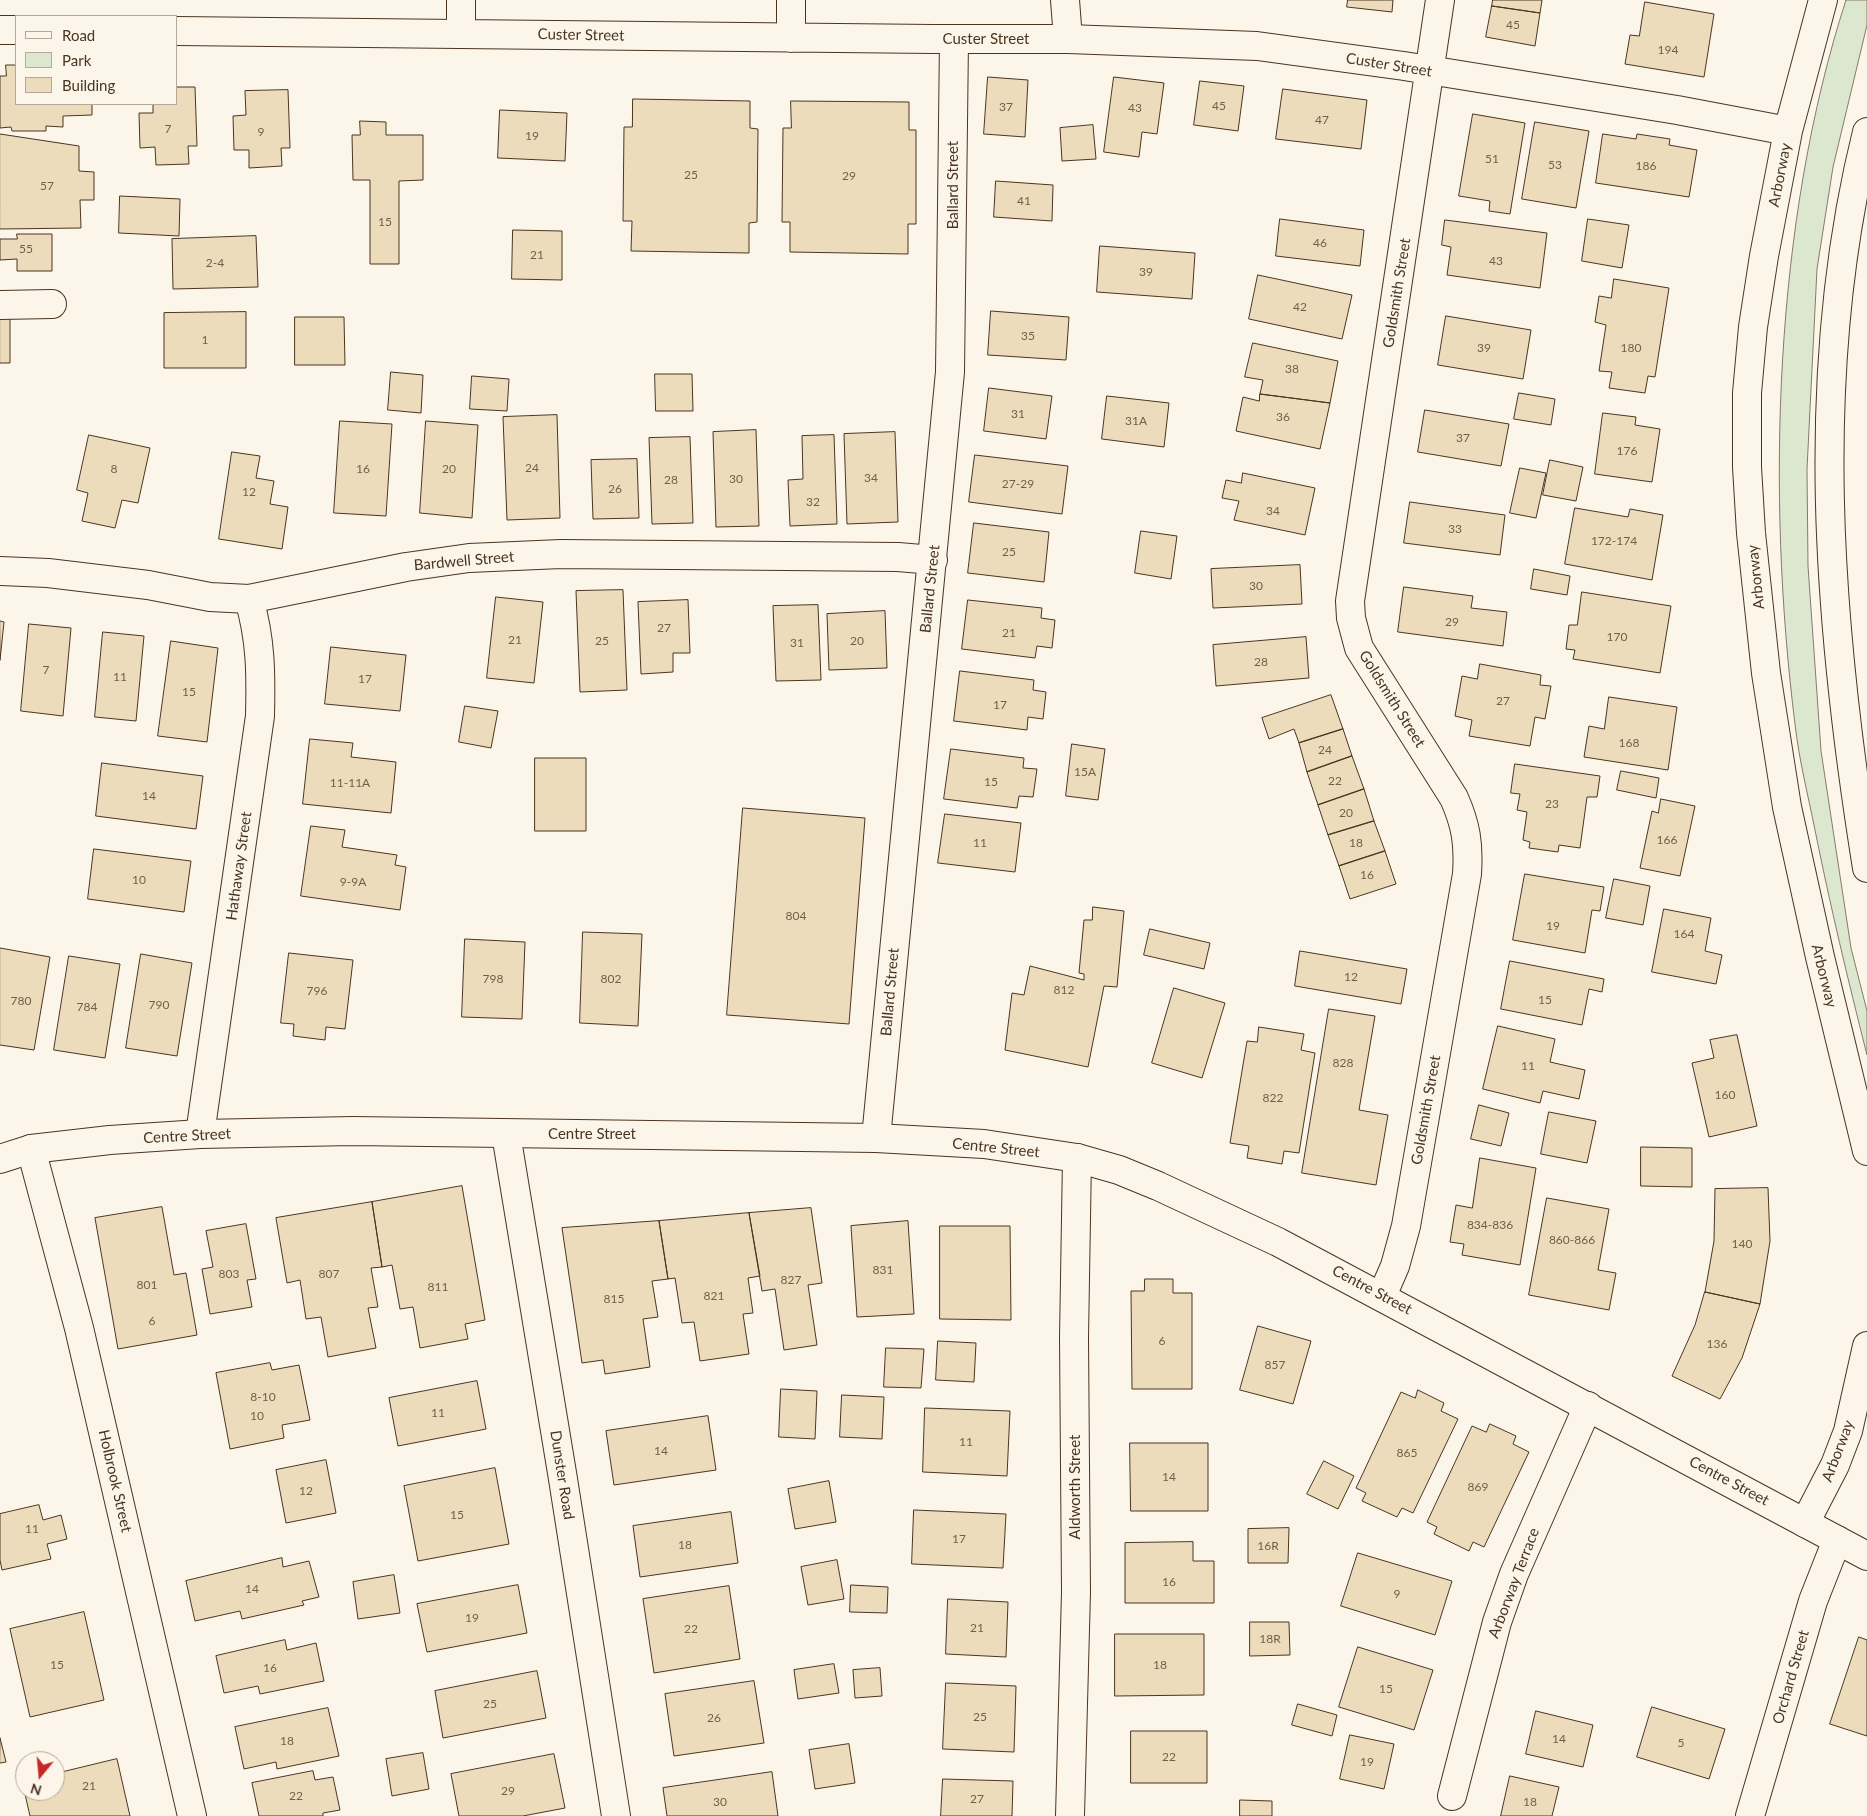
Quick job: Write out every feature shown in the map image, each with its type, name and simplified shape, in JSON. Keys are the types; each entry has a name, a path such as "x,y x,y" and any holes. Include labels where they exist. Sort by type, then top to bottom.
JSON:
{"main road":[{"path":"461,0 461,34"},
{"path":"791,0 791,38"},
{"path":"1065,0 1068,39"},
{"name":"Goldsmith Street","path":"1382,1296 1395,1266 1406,1226 1467,874 1468,847 1462,815 1454,798 1359,648 1351,618 1350,601 1440,0"},
{"name":"Arborway","path":"1823,0 1788,131 1764,256 1749,365 1747,467 1751,533 1766,673 1787,807 1820,957 1867,1151"},
{"path":"0,30 15,30"},
{"name":"Custer Street","path":"178,31 954,40 1068,39 1168,41 1257,46 1686,112 1788,131"},
{"name":"Ballard Street","path":"876,1138 950,372 954,40"},
{"path":"1867,132 1848,224 1837,304 1829,454 1831,541 1840,663 1867,868"},
{"path":"0,305 52,304"},
{"name":"Bardwell Street","path":"0,572 48,572 148,585 210,597 249,599 406,567 469,558 561,554 898,557 933,560"},
{"name":"Hathaway Street","path":"200,1134 260,716 261,661 258,628 249,599"},
{"name":"Centre Street","path":"0,1159 31,1149 200,1134 353,1131 876,1138 984,1144 1077,1158 1119,1170 1166,1189 1278,1242 1866,1554"},
{"name":"Dunster Road","path":"506,1134 564,1479 616,1816"},
{"name":"Centre Street","path":"0,1144 31,1149"},
{"name":"Holbrook Street","path":"31,1149 79,1328 192,1816"},
{"name":"Aldworth Street","path":"1070,1816 1076,1592 1074,1338 1077,1158"},
{"name":"Arborway","path":"1805,1523 1835,1465 1848,1431 1867,1346"},
{"name":"Arborway Terrace","path":"1452,1796 1500,1614 1514,1574 1588,1406"},
{"name":"Orchard Street","path":"1750,1816 1813,1601 1837,1540"}],"green space":[{"path":"1846,0 1867,0 1867,25 1833,167 1817,269 1807,469 1808,566 1821,751 1851,948 1867,1011 1867,1055 1833,914 1795,724 1786,636 1781,545 1779,452 1783,359 1791,266 1804,174 1822,85"}],"building":[{"path":"1348,0 1393,0 1392,12 1347,7"},
{"path":"1493,0 1542,0 1540,13 1492,6"},
{"path":"1645,2 1714,14 1704,77 1625,64 1630,35 1639,36"},
{"path":"1492,6 1540,13 1535,46 1486,37"},
{"path":"6,65 15,65 15,105 92,105 92,115 63,116 63,127 46,126 46,131 12,131 11,127 0,128 0,76 6,76"},
{"path":"988,77 1028,80 1025,137 984,134"},
{"path":"1114,77 1164,83 1157,134 1142,132 1139,157 1104,152"},
{"path":"1200,81 1244,86 1238,131 1194,125"},
{"path":"178,87 195,87 197,146 188,146 189,164 156,165 155,147 140,148 139,113 153,113 153,105 178,105"},
{"path":"1283,89 1367,100 1361,149 1276,139"},
{"path":"288,90 290,148 281,148 282,166 249,168 249,150 234,150 233,116 246,115 245,91"},
{"path":"633,99 750,101 750,128 758,129 757,222 749,223 749,253 631,251 632,221 623,221 624,127 632,127"},
{"path":"791,101 909,102 909,130 916,130 916,224 908,224 908,254 790,252 790,222 782,222 783,128 791,128"},
{"path":"500,110 567,113 565,161 498,158"},
{"path":"1473,114 1525,123 1510,214 1489,211 1490,201 1459,196"},
{"path":"360,121 386,122 386,135 423,135 423,180 399,181 399,264 370,264 370,180 353,180 352,135 360,135"},
{"path":"1535,122 1589,131 1576,208 1522,199"},
{"path":"1093,125 1096,159 1062,161 1060,128"},
{"path":"0,134 79,146 79,171 94,172 94,200 80,200 81,228 0,229"},
{"path":"1603,134 1636,139 1637,134 1670,139 1669,145 1697,150 1689,197 1596,183"},
{"path":"996,181 1053,185 1052,221 994,217"},
{"path":"120,196 180,199 179,236 119,233"},
{"path":"1280,219 1364,230 1360,266 1276,256"},
{"path":"1588,219 1629,225 1622,268 1582,261"},
{"path":"1445,220 1547,233 1540,288 1447,275 1451,247 1442,245"},
{"path":"513,230 562,231 562,280 512,279"},
{"path":"17,234 52,234 52,271 17,271 17,259 0,260 0,239 17,239"},
{"path":"256,236 258,287 173,289 172,239"},
{"path":"1100,246 1195,253 1192,299 1097,292"},
{"path":"1258,275 1352,295 1342,339 1249,319"},
{"path":"1614,279 1669,288 1655,377 1648,376 1645,393 1609,388 1612,372 1599,371 1606,325 1595,322 1599,296 1611,298"},
{"path":"991,311 1069,317 1066,360 988,355"},
{"path":"246,312 246,368 164,368 164,313"},
{"path":"0,315 10,315 10,363 0,363"},
{"path":"1446,316 1531,330 1523,379 1438,365"},
{"path":"295,317 344,317 345,365 295,365"},
{"path":"1253,343 1338,361 1330,403 1260,394 1263,380 1245,377"},
{"path":"391,372 423,375 421,413 388,410"},
{"path":"655,374 692,374 693,411 656,411"},
{"path":"472,376 509,379 507,411 470,409"},
{"path":"989,388 1052,396 1046,439 984,431"},
{"path":"1519,393 1555,399 1551,425 1514,419"},
{"path":"1260,394 1330,403 1320,449 1236,431 1243,397 1259,401"},
{"path":"1107,396 1169,403 1164,447 1102,439"},
{"path":"1425,410 1509,424 1501,466 1418,452"},
{"path":"1603,413 1636,417 1635,425 1660,429 1652,482 1595,474"},
{"path":"557,415 560,518 507,520 503,417"},
{"path":"340,421 392,424 386,516 334,513"},
{"path":"426,421 478,425 472,518 420,513"},
{"path":"756,430 759,526 716,527 713,432"},
{"path":"895,432 898,522 847,524 844,434"},
{"path":"89,435 150,448 138,503 122,500 115,528 82,521 88,493 77,490"},
{"path":"834,435 837,524 790,526 788,480 803,479 802,436"},
{"path":"690,437 693,523 652,524 649,438"},
{"path":"232,452 260,456 256,478 274,481 270,504 288,507 282,549 219,539"},
{"path":"975,455 1068,466 1062,514 969,502"},
{"path":"637,459 639,518 593,519 591,460"},
{"path":"1550,460 1583,467 1576,501 1543,495"},
{"path":"1520,468 1546,473 1536,518 1510,513"},
{"path":"1243,473 1315,488 1305,535 1234,520 1239,501 1222,498 1226,480 1241,483"},
{"path":"1410,502 1505,515 1500,555 1404,543"},
{"path":"1575,508 1628,517 1630,509 1663,515 1652,580 1565,564"},
{"path":"974,523 1049,532 1044,582 968,573"},
{"path":"1141,531 1177,536 1171,579 1135,573"},
{"path":"1300,565 1302,604 1213,608 1211,569"},
{"path":"1534,569 1570,576 1567,595 1531,589"},
{"path":"1404,587 1473,596 1471,608 1507,612 1503,646 1398,632"},
{"path":"623,590 627,690 580,692 576,591"},
{"path":"1582,592 1671,606 1660,673 1573,659 1575,650 1566,649 1569,625 1577,625"},
{"path":"496,597 543,602 534,683 487,678"},
{"path":"688,600 690,653 673,653 673,672 641,674 638,602"},
{"path":"968,600 1042,608 1041,618 1055,620 1052,648 1037,646 1035,658 962,649"},
{"path":"818,605 821,680 776,681 773,606"},
{"path":"885,611 887,668 829,670 827,614"},
{"path":"0,621 4,622 0,660"},
{"path":"29,624 71,628 63,716 21,711"},
{"path":"103,632 144,636 136,721 95,717"},
{"path":"1306,637 1309,678 1216,686 1213,645"},
{"path":"171,641 218,648 207,742 158,736"},
{"path":"331,647 406,655 400,711 325,704"},
{"path":"1480,664 1541,675 1540,685 1551,686 1545,719 1535,717 1530,746 1469,736 1472,720 1455,716 1462,676 1477,679"},
{"path":"960,671 1034,680 1033,690 1046,692 1043,719 1028,717 1027,730 954,721"},
{"path":"1331,695 1343,729 1299,743 1294,729 1269,739 1262,718"},
{"path":"1609,697 1677,707 1668,770 1584,757 1589,726 1604,729"},
{"path":"465,706 498,711 491,748 459,742"},
{"path":"1343,729 1352,756 1307,772 1299,743"},
{"path":"310,739 353,743 351,757 396,762 391,813 303,804"},
{"path":"1072,744 1105,749 1098,800 1066,796"},
{"path":"951,749 1024,758 1023,768 1037,769 1033,797 1019,796 1017,808 944,799"},
{"path":"1352,756 1364,789 1318,805 1307,772"},
{"path":"535,758 586,758 586,831 535,831"},
{"path":"102,763 203,776 196,829 96,816"},
{"path":"1515,764 1600,776 1597,797 1587,797 1580,848 1559,845 1558,852 1529,848 1530,842 1523,840 1527,812 1517,810 1520,794 1511,793"},
{"path":"1621,771 1659,778 1656,798 1617,790"},
{"path":"1364,789 1374,821 1328,835 1318,805"},
{"path":"1661,799 1695,806 1680,876 1640,868 1652,811 1658,813"},
{"path":"743,808 865,818 849,1024 727,1015"},
{"path":"945,814 1021,823 1015,872 938,863"},
{"path":"1374,821 1385,851 1339,866 1328,835"},
{"path":"311,826 345,830 342,847 397,855 395,865 406,867 400,910 301,896"},
{"path":"94,849 191,861 184,912 88,899"},
{"path":"1385,851 1396,884 1350,899 1339,866"},
{"path":"1525,874 1604,887 1600,911 1592,910 1585,953 1513,940"},
{"path":"1614,879 1650,886 1643,925 1606,918"},
{"path":"1093,907 1124,911 1117,987 1104,986 1088,1067 1005,1050 1012,993 1024,995 1030,966 1084,980 1084,974 1079,973 1084,920 1092,920"},
{"path":"1664,909 1711,918 1705,951 1722,955 1716,984 1652,972"},
{"path":"1150,929 1210,943 1204,969 1144,955"},
{"path":"583,932 642,934 638,1026 580,1023"},
{"path":"465,939 525,942 522,1019 462,1017"},
{"path":"0,948 50,957 34,1050 0,1045"},
{"path":"1300,951 1407,969 1401,1004 1295,986"},
{"path":"289,953 353,960 345,1029 326,1027 325,1040 293,1036 294,1024 281,1023"},
{"path":"141,954 192,963 177,1056 126,1048"},
{"path":"69,956 120,964 105,1058 54,1050"},
{"path":"1510,961 1604,979 1602,992 1589,989 1582,1025 1501,1009"},
{"path":"1174,988 1225,1003 1202,1078 1152,1063"},
{"path":"1329,1009 1375,1016 1359,1110 1388,1115 1376,1185 1302,1173"},
{"path":"1498,1026 1555,1039 1550,1062 1585,1070 1579,1099 1543,1091 1540,1103 1483,1089"},
{"path":"1259,1027 1304,1034 1301,1050 1315,1053 1299,1153 1284,1151 1282,1164 1247,1158 1249,1146 1230,1143 1247,1041 1257,1042"},
{"path":"1737,1035 1757,1126 1709,1137 1692,1063 1714,1058 1710,1040"},
{"path":"1479,1105 1509,1113 1501,1146 1471,1139"},
{"path":"1549,1112 1596,1121 1587,1163 1541,1154"},
{"path":"1641,1147 1692,1148 1692,1187 1641,1186"},
{"path":"1480,1158 1536,1168 1520,1265 1462,1255 1464,1244 1450,1242 1456,1205 1472,1208"},
{"path":"462,1186 485,1320 465,1324 468,1339 420,1348 413,1307 400,1309 392,1265 382,1267 372,1202"},
{"path":"1768,1188 1770,1241 1760,1304 1705,1292 1714,1241 1715,1189"},
{"path":"1547,1198 1609,1209 1598,1270 1616,1273 1609,1310 1529,1295"},
{"path":"372,1202 382,1267 371,1268 378,1307 368,1308 376,1348 328,1357 321,1317 306,1319 300,1280 287,1283 276,1218"},
{"path":"162,1207 174,1275 186,1273 197,1335 118,1349 95,1218"},
{"path":"811,1208 822,1283 808,1285 817,1345 784,1350 775,1289 762,1291 749,1213"},
{"path":"749,1213 760,1276 748,1278 753,1313 743,1314 749,1354 700,1361 694,1322 682,1323 675,1278 668,1279 659,1221"},
{"path":"659,1221 668,1279 652,1281 658,1317 643,1319 650,1367 605,1374 603,1360 582,1363 562,1228"},
{"path":"908,1221 914,1314 857,1317 851,1226"},
{"path":"246,1224 256,1279 247,1280 252,1307 210,1314 202,1269 213,1267 206,1231"},
{"path":"940,1226 1010,1226 1011,1320 940,1319"},
{"path":"1145,1279 1173,1279 1173,1293 1192,1293 1192,1389 1132,1389 1131,1291 1144,1291"},
{"path":"1705,1292 1760,1304 1742,1358 1720,1399 1672,1376 1695,1325"},
{"path":"1258,1326 1311,1341 1293,1404 1240,1390"},
{"path":"938,1341 976,1343 974,1382 936,1380"},
{"path":"886,1348 924,1349 921,1388 884,1387"},
{"path":"270,1363 272,1370 299,1365 310,1420 282,1425 284,1438 230,1449 216,1373"},
{"path":"477,1381 486,1429 398,1446 389,1398"},
{"path":"781,1389 817,1391 815,1439 779,1437"},
{"path":"1418,1390 1444,1403 1441,1411 1458,1419 1413,1513 1402,1508 1397,1517 1362,1501 1366,1493 1356,1488 1401,1392 1415,1398"},
{"path":"842,1395 884,1397 882,1439 840,1437"},
{"path":"925,1408 1010,1411 1007,1476 923,1472"},
{"path":"708,1416 716,1470 614,1485 606,1431"},
{"path":"1490,1424 1516,1436 1513,1444 1529,1452 1484,1547 1473,1542 1469,1551 1434,1534 1437,1527 1427,1522 1472,1426 1486,1432"},
{"path":"1130,1443 1208,1443 1208,1511 1131,1511"},
{"path":"326,1460 336,1513 286,1523 276,1470"},
{"path":"1324,1461 1354,1476 1338,1509 1307,1494"},
{"path":"495,1468 509,1544 418,1561 404,1486"},
{"path":"829,1481 836,1522 795,1529 788,1489"},
{"path":"39,1505 43,1520 61,1515 67,1539 47,1544 51,1559 2,1570 0,1560 0,1514"},
{"path":"914,1510 1006,1514 1003,1568 912,1564"},
{"path":"731,1512 738,1563 640,1577 633,1526"},
{"path":"1289,1528 1288,1563 1248,1563 1248,1529"},
{"path":"1193,1542 1193,1561 1214,1561 1214,1603 1125,1603 1125,1543"},
{"path":"1358,1553 1452,1581 1435,1635 1341,1606"},
{"path":"282,1558 283,1567 309,1561 319,1597 302,1601 304,1605 242,1619 240,1611 195,1621 186,1581"},
{"path":"837,1560 844,1599 808,1605 801,1567"},
{"path":"394,1575 400,1613 358,1619 353,1582"},
{"path":"518,1585 527,1633 427,1652 417,1604"},
{"path":"851,1585 888,1587 887,1613 850,1612"},
{"path":"729,1586 740,1659 654,1673 643,1599"},
{"path":"948,1599 1008,1602 1006,1657 946,1654"},
{"path":"84,1612 104,1700 30,1717 10,1629"},
{"path":"1250,1622 1289,1622 1290,1655 1250,1656"},
{"path":"1115,1634 1204,1634 1204,1695 1115,1696"},
{"path":"1859,1637 1867,1640 1867,1736 1830,1724"},
{"path":"285,1640 287,1650 316,1643 324,1681 260,1694 258,1686 224,1693 216,1656"},
{"path":"1358,1647 1433,1670 1414,1730 1339,1707"},
{"path":"834,1664 839,1693 798,1699 794,1670"},
{"path":"880,1668 882,1696 855,1698 853,1670"},
{"path":"537,1671 546,1718 443,1738 435,1691"},
{"path":"754,1681 764,1743 674,1756 665,1694"},
{"path":"946,1683 1016,1686 1014,1752 943,1749"},
{"path":"1298,1704 1337,1715 1332,1736 1292,1725"},
{"path":"1652,1707 1725,1729 1709,1779 1637,1757"},
{"path":"328,1708 339,1756 277,1769 276,1762 244,1769 235,1727"},
{"path":"1536,1711 1593,1725 1583,1767 1526,1754"},
{"path":"1131,1731 1207,1731 1207,1783 1131,1783"},
{"path":"1350,1735 1394,1744 1384,1789 1340,1779"},
{"path":"0,1738 6,1762 0,1763"},
{"path":"849,1744 855,1783 815,1789 809,1750"},
{"path":"423,1753 429,1789 392,1796 386,1759"},
{"path":"554,1754 565,1808 523,1816 459,1816 451,1774"},
{"path":"117,1759 130,1816 30,1816 27,1801 65,1801 65,1772"},
{"path":"313,1771 315,1780 333,1777 340,1810 323,1813 323,1816 259,1816 252,1783"},
{"path":"772,1772 778,1816 667,1816 663,1788"},
{"path":"1510,1776 1559,1787 1552,1816 1501,1816"},
{"path":"943,1779 1013,1781 1012,1816 941,1816"},
{"path":"1240,1800 1272,1801 1272,1816 1240,1816"}]}
